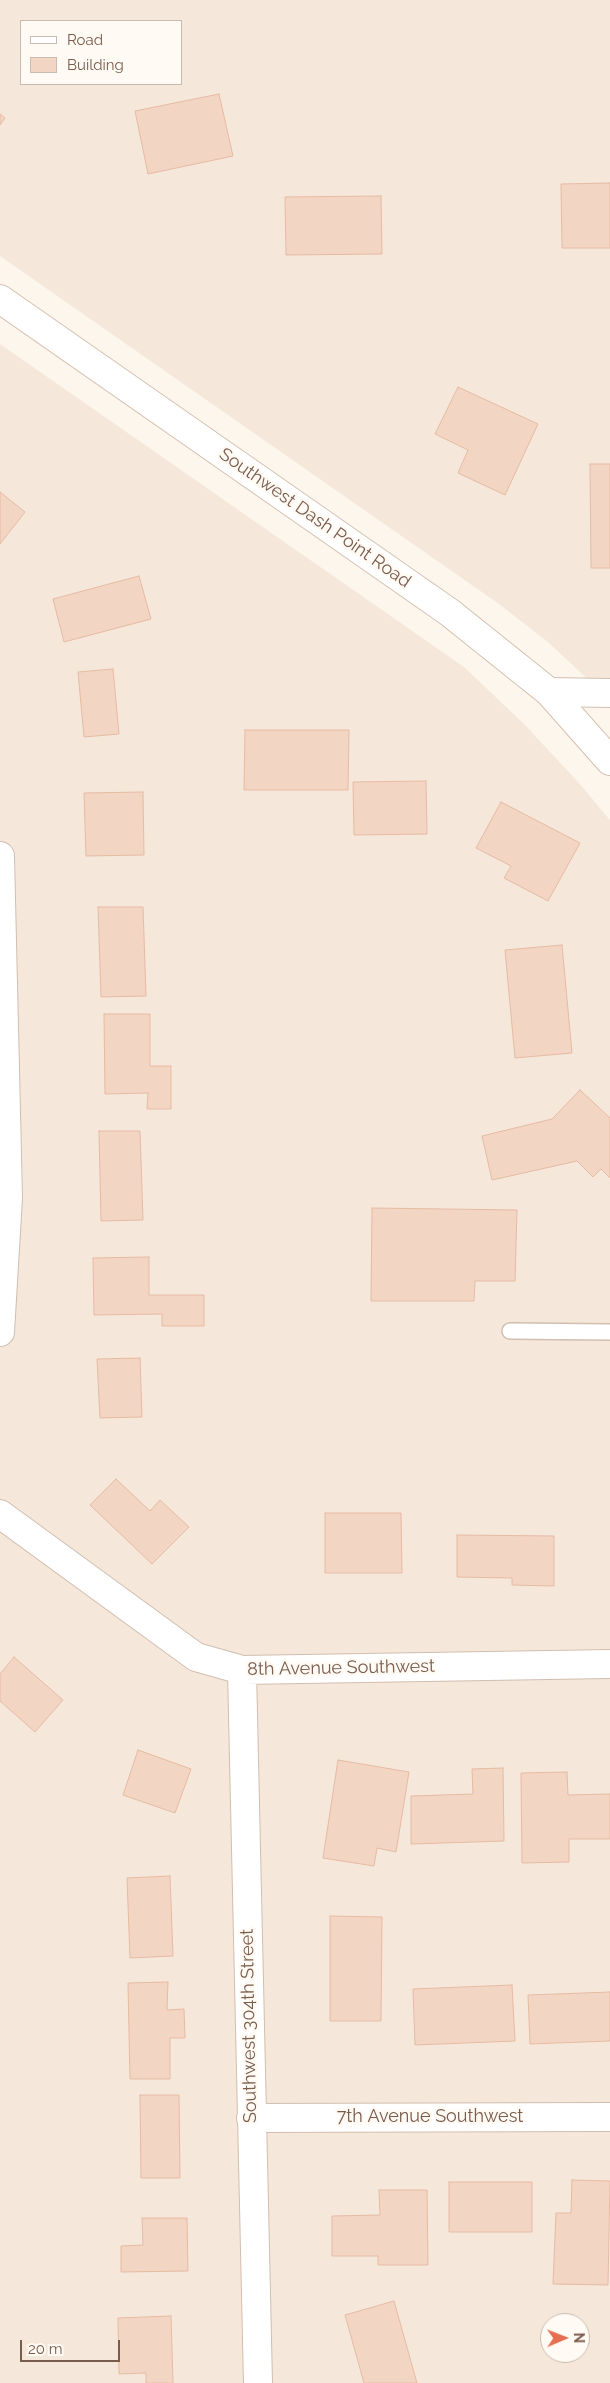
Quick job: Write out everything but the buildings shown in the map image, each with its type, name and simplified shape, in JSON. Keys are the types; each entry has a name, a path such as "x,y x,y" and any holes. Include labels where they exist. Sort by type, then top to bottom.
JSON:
{"street":[{"name":"Southwest Dash Point Road","path":"0,299 449,612 549,692 610,761"},
{"path":"549,692 610,693"},
{"path":"0,856 8,1198 0,1332"},
{"name":"8th Avenue Southwest","path":"0,1514 196,1657 242,1670 610,1664"},
{"name":"Southwest 304th Street","path":"242,1670 258,2383"},
{"name":"7th Avenue Southwest","path":"251,2118 610,2117"}],"lane":[{"path":"510,1331 610,1332"}],"shaded area":[{"path":"0,0 610,0 610,700 549,643 499,604 0,256"},
{"path":"0,344 464,667 523,723 579,783 610,820 610,2383 0,2383"}]}
